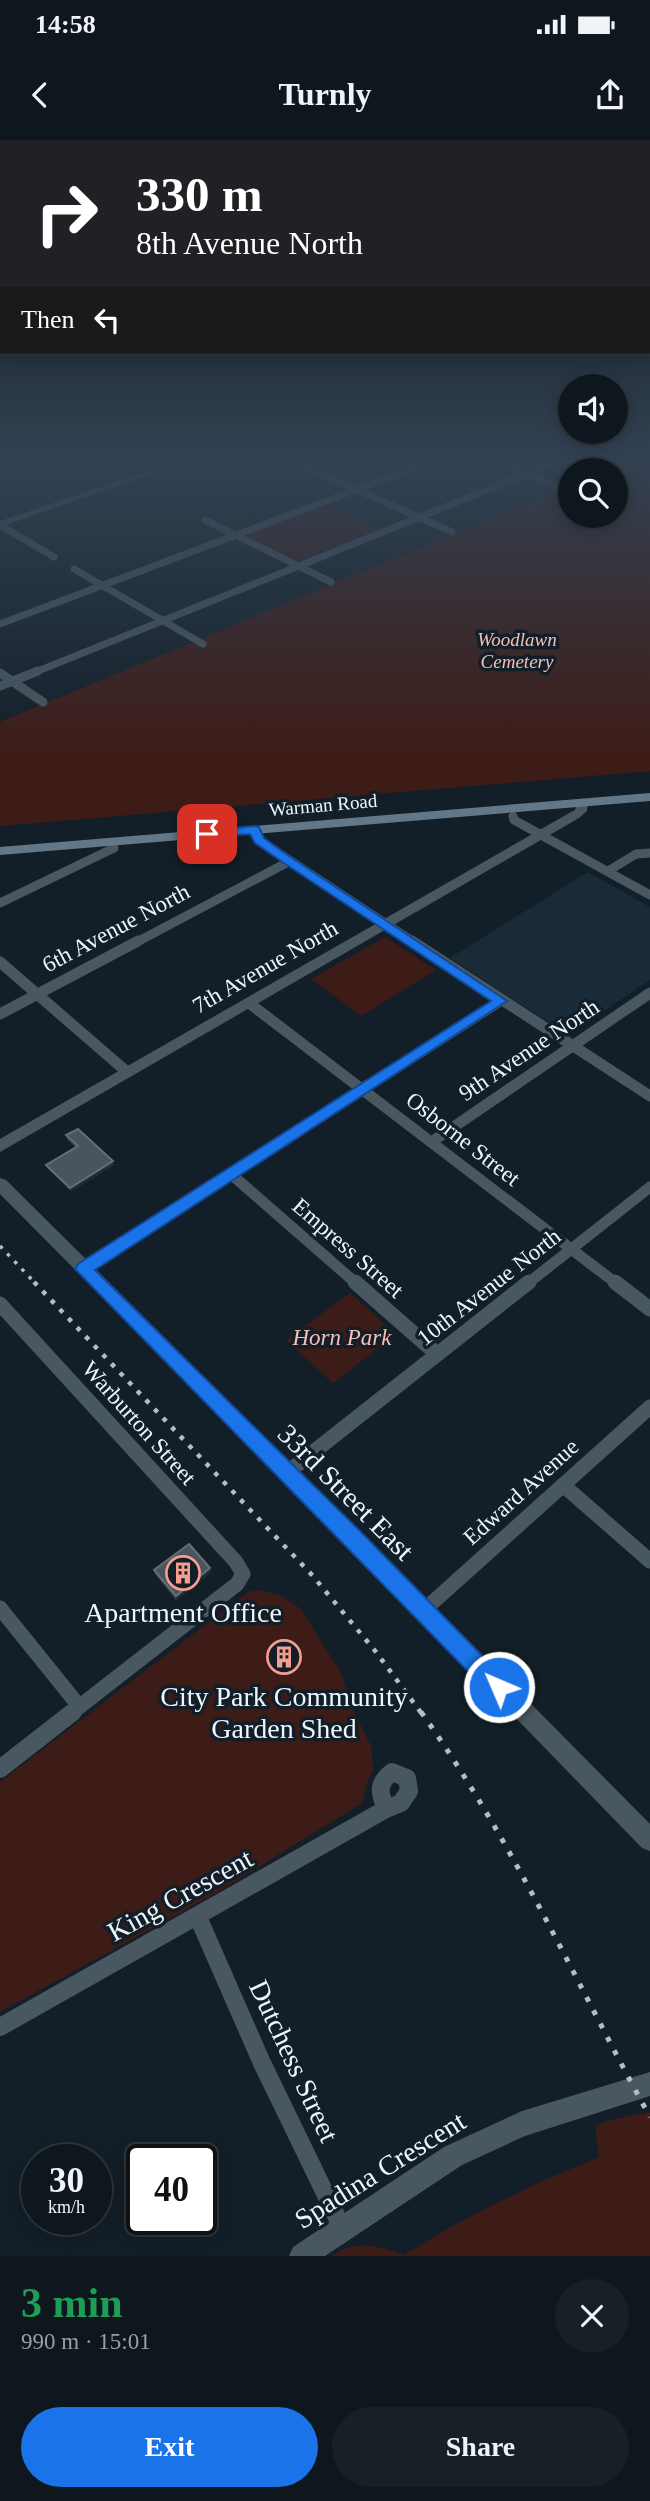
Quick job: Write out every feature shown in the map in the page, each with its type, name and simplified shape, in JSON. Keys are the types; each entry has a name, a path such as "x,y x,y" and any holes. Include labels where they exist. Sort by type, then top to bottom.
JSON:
{"main road":[{"name":"Warman Road","path":"0,851 513,816 650,797"},
{"name":"Warman Road","path":"0,858 256,833 582,807 650,805"}],"street":[{"path":"0,624 183,556"},
{"path":"278,556 331,582"},
{"path":"0,686 324,556"},
{"path":"74,569 203,644"},
{"path":"0,673 43,702"},
{"name":"7th Avenue North","path":"0,1146 540,835 582,807"},
{"path":"513,816 514,820 540,835 650,895"},
{"path":"256,833 290,861 500,1001 650,1096"},
{"path":"0,903 114,848"},
{"path":"608,871 636,854 650,853"},
{"name":"6th Avenue North","path":"0,1014 290,861"},
{"path":"0,962 127,1072"},
{"name":"9th Avenue North","path":"433,1142 650,993"},
{"path":"84,1269 500,1001"},
{"name":"Osborne Street","path":"249,1003 650,1309"},
{"name":"Empress Street","path":"231,1174 437,1354"},
{"name":"33rd Street East","path":"0,1184 650,1840"},
{"name":"10th Avenue North","path":"288,1472 650,1187"},
{"name":"Warburton Street","path":"0,1304 236,1562 243,1574"},
{"name":"Edward Avenue","path":"423,1611 650,1407"},
{"path":"563,1485 650,1561"},
{"path":"0,1769 237,1584 243,1574"},
{"path":"0,1608 79,1706"},
{"name":"King Crescent","path":"0,2027 386,1809"},
{"name":"Dutchess Street","path":"198,1917 262,2063 342,2228"},
{"name":"Spadina Crescent","path":"302,2256 453,2156 522,2124 650,2084"}],"shaded area":[{"path":"588,872 650,907 650,980 568,1035 450,958"}],"green space":[{"path":"287,556 311,556 298,561"},
{"name":"Woodlawn Cemetery","path":"402,556 650,556 650,771 0,826 0,722"},
{"path":"385,937 436,970 361,1016 311,979"},
{"name":"Horn Park","path":"350,1293 396,1334 333,1383 286,1340"},
{"path":"258,1590 280,1595 301,1609 341,1673 353,1710 371,1746 373,1770 362,1803 218,1892 0,2012 0,1782 248,1592"},
{"path":"650,2112 650,2256 331,2256 358,2246 385,2249 404,2255 500,2202 599,2157 595,2126 606,2121"}],"building":[{"path":"78,1129 113,1161 70,1188 46,1165 78,1146 66,1135"},
{"name":"Apartment Office","path":"189,1544 210,1568 176,1596 154,1570"}],"railway":[{"path":"0,1246 36,1284"},
{"path":"34,1282 312,1575 376,1652 422,1714"},
{"path":"421,1712 454,1760 514,1860 650,2117"}],"place":[{"name":"Apartment Office","path":"183,1573"},
{"name":"City Park Community Garden Shed","path":"284,1657"}],"route":[{"path":"207,834 255,830 259,840 500,1001 84,1269 499,1687"}]}
